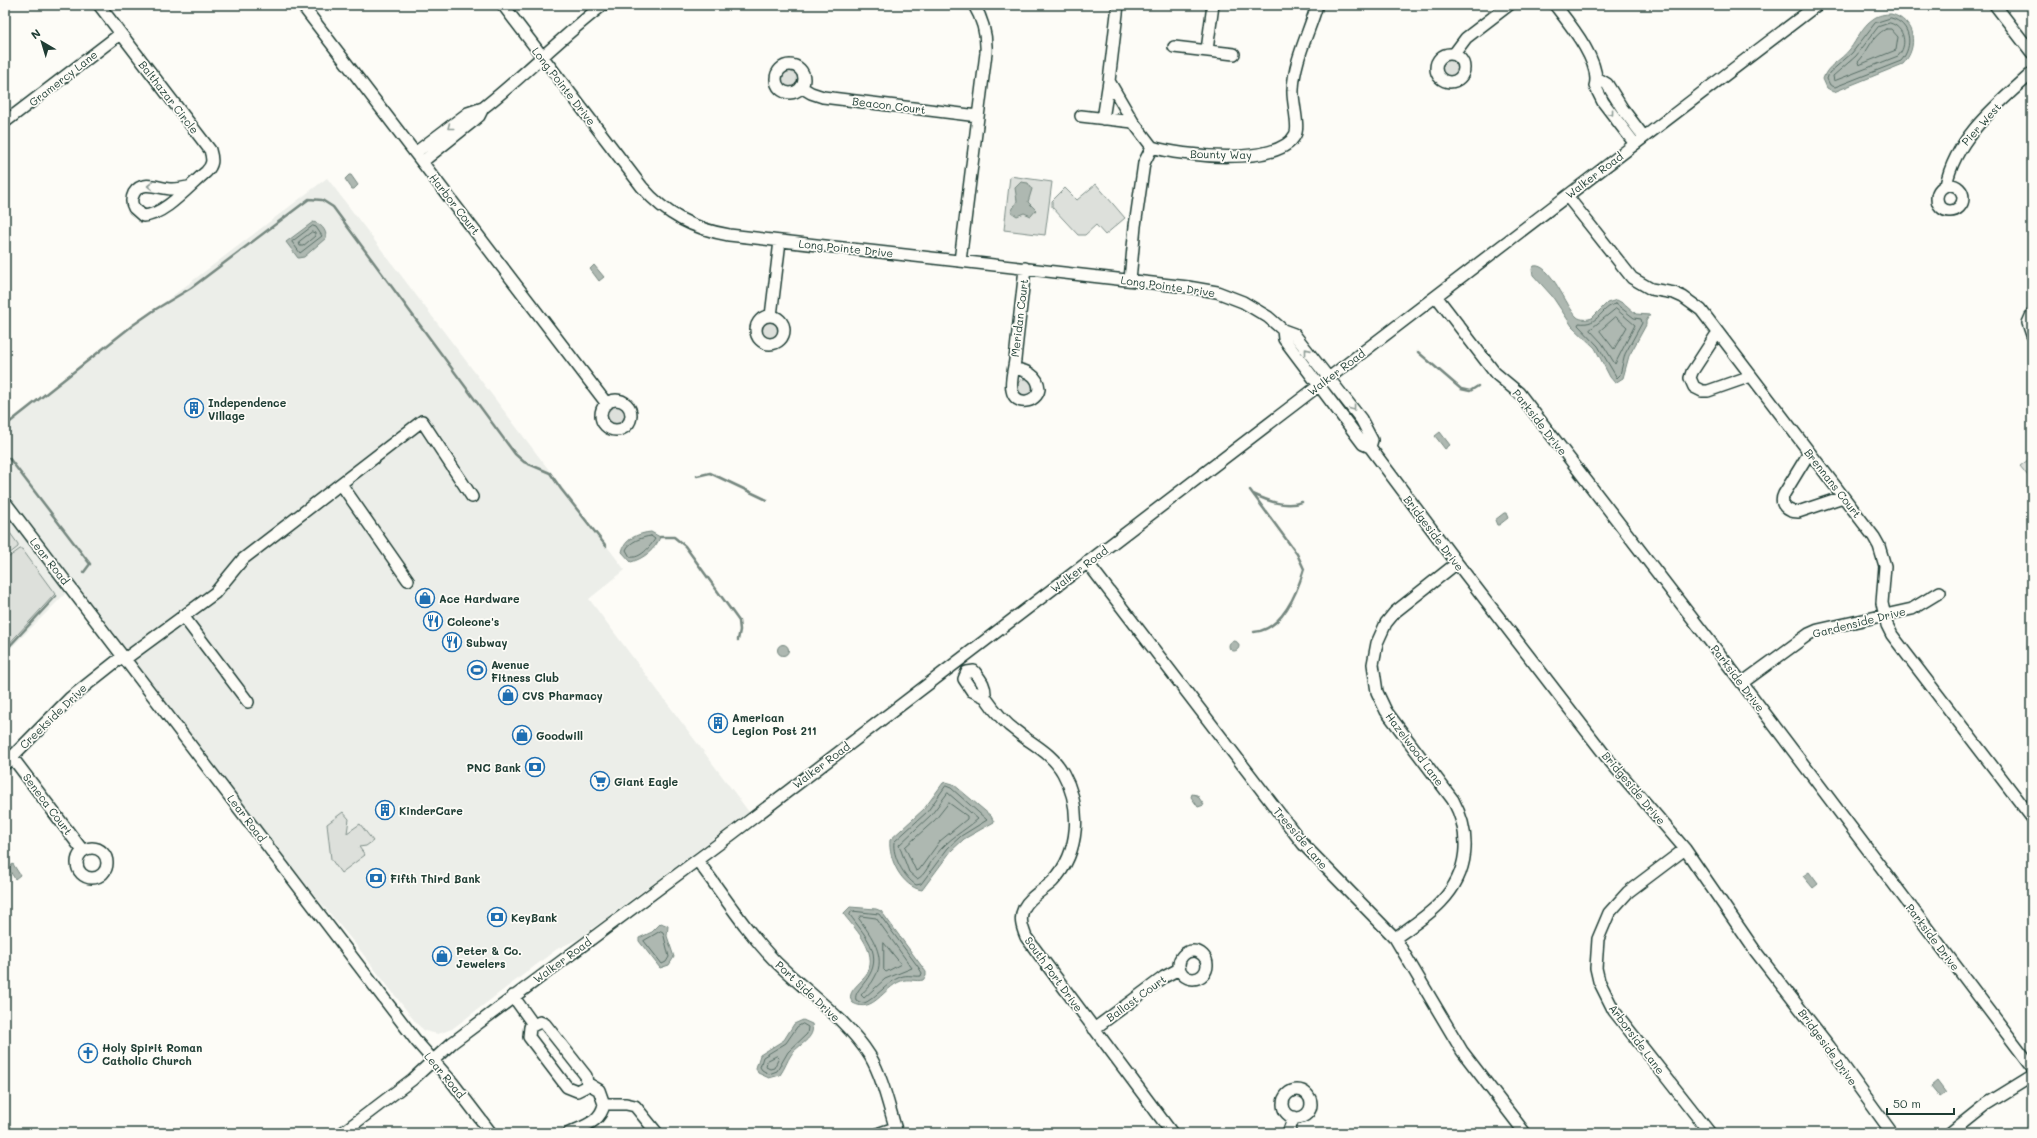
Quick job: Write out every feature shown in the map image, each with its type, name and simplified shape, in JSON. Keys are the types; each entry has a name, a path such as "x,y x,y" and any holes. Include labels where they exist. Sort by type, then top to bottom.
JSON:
{"street":[{"name":"Balthazar Circle","path":"99,5 210,150 212,159 211,167 163,209 148,216 138,213 132,204 132,198 135,191 140,187 147,185 172,189 188,187"},
{"name":"Harbor Court","path":"302,5 607,404"},
{"name":"Long Pointe Drive","path":"503,5 642,187 665,210 683,221 713,232 780,241 1199,288 1227,296 1257,310 1283,330 1294,334 1329,378"},
{"path":"419,158 468,113 483,108 516,82 570,30 603,5"},
{"path":"960,260 986,48 982,22 974,5"},
{"path":"1103,119 1118,5"},
{"path":"1207,50 1213,5"},
{"name":"Bounty Way","path":"1152,147 1175,153 1252,156 1270,152 1291,140 1295,135 1296,128 1293,97 1294,75 1317,5"},
{"path":"1454,54 1466,38 1510,5"},
{"path":"1555,5 1581,40 1598,78 1607,84 1639,140"},
{"name":"Walker Road","path":"342,1133 413,1079 452,1043 513,996 698,860 1817,5"},
{"path":"1995,5 2032,53"},
{"name":"Gramercy Lane","path":"5,122 120,34"},
{"path":"1174,47 1234,54"},
{"name":"Pier West","path":"1946,185 1953,160 1972,131 2032,73"},
{"path":"1109,81 1132,122 1152,147 1144,163 1135,226 1130,280"},
{"name":"Beacon Court","path":"802,87 811,93 823,97 978,116"},
{"path":"1081,116 1132,122"},
{"name":"Brennans Court","path":"1567,196 1632,278 1651,289 1674,293 1688,300 1701,310 1874,537 1882,554 1885,566 1882,603 1884,616 1892,635 2032,818"},
{"path":"772,316 780,241"},
{"name":"Meridan Court","path":"1014,368 1025,268"},
{"name":"Parkside Drive","path":"1436,296 1495,372 1518,393 1742,684 2032,1067"},
{"path":"2032,314 2028,323 2032,335"},
{"name":"Long Pointe Drive","path":"1283,330 1284,339 1319,385"},
{"path":"1718,332 1692,372 1690,378 1694,387 1698,390 1708,390 1751,376"},
{"name":"Bridgeside Drive","path":"1329,378 1365,425 1372,440 1370,447"},
{"name":"Bridgeside Drive","path":"1319,385 1363,444 1370,447 1608,759 1685,849 1756,952 1829,1046 1892,1133"},
{"name":"Creekside Drive","path":"8,760 70,698 214,593 243,558 422,421 472,497"},
{"path":"1810,453 1784,494 1782,502 1785,507 1790,511 1798,512 1843,497"},
{"path":"341,484 408,580"},
{"name":"Lear Road","path":"5,502 417,1042 452,1082 491,1133"},
{"name":"Treeside Lane","path":"1087,562 1303,844 1394,938 1462,1051 1525,1133"},
{"name":"Hazelwood Lane","path":"1394,938 1440,904 1449,893 1460,875 1465,854 1466,840 1460,812 1453,800 1382,705 1374,678 1375,650 1383,630 1395,612 1457,563"},
{"name":"Gardenside Drive","path":"1742,684 1809,634 1818,630 1912,609 1940,592"},
{"path":"183,616 248,702"},
{"name":"South Port Drive","path":"958,661 967,672 964,680 969,688 975,694 985,697 1010,727 1053,758 1070,787 1076,814 1075,837 1063,868 1052,882 1028,903 1023,912 1021,921 1028,942 1172,1133"},
{"name":"Seneca Court","path":"8,760 83,851"},
{"name":"Arborside Lane","path":"1685,849 1628,892 1609,913 1598,939 1596,968 1599,981 1614,1011 1710,1133"},
{"name":"Port Side Drive","path":"698,860 751,932 775,961 848,1029 862,1045 875,1066 896,1131"},
{"name":"Ballast Court","path":"1094,1029 1164,977 1179,969"},
{"path":"513,996 534,1024"},
{"path":"540,1022 545,1024 586,1076 587,1083 585,1087 577,1091 567,1087 529,1036 530,1027 534,1024 540,1022"},
{"path":"1950,1133 1985,1105 2032,1076"},
{"path":"569,1133 597,1119 603,1110 604,1104 599,1090 587,1083"},
{"path":"604,1104 626,1104 635,1106 656,1133"},
{"path":"1288,1133 1294,1117"},
{"path":"880,1133 896,1131"}],"shaded area":[{"path":"1450,59 1456,62 1459,68 1456,74 1450,77 1444,74 1441,68 1444,62"},
{"path":"789,70 795,73 798,79 795,85 789,88 783,85 780,79 783,73"},
{"path":"1010,176 1052,182 1045,235 1004,230"},
{"path":"327,178 625,570 589,599 749,812 578,939 557,949 452,1029 438,1034 425,1031 417,1024 356,945 283,857 5,493 5,424"},
{"path":"1096,184 1125,218 1105,235 1096,225 1085,235 1078,235 1052,207 1052,201 1065,188 1077,200"},
{"path":"770,321 776,324 779,330 776,336 770,339 764,336 761,330 764,324"},
{"path":"1022,379 1028,379 1033,384 1031,393 1028,395 1022,395 1017,390 1017,384"},
{"path":"616,405 623,408 626,415 623,422 616,425 609,422 606,415 609,408"},
{"path":"2032,457 2032,481 2020,466"},
{"path":"5,513 66,593 5,654"},
{"path":"5,526 18,544 18,547 5,557"},
{"path":"22,549 55,594 5,648 5,560"},
{"path":"343,812 349,819 347,833 360,824 373,841 366,846 359,847 365,855 341,873 331,859 327,824"}],"water":[{"path":"1891,14 1899,17 1905,22 1910,28 1912,35 1913,42 1911,50 1903,64 1834,92 1827,88 1823,79 1825,74 1850,49 1866,25 1877,17"},
{"path":"351,175 358,185 354,189 352,189 345,179"},
{"path":"1021,182 1028,183 1032,189 1028,202 1036,210 1031,216 1024,213 1017,216 1011,212 1017,201 1015,188"},
{"path":"313,222 322,227 326,238 304,257 298,258 286,242"},
{"path":"594,265 604,277 599,281 590,269"},
{"path":"1534,266 1540,267 1546,271 1558,287 1573,312 1579,318 1592,318 1607,303 1617,300 1626,305 1636,314 1650,315 1629,356 1623,378 1615,383 1610,377 1595,348 1572,326 1552,296 1533,275 1532,269"},
{"path":"1440,432 1450,445 1445,449 1435,436"},
{"path":"1506,513 1508,518 1497,525 1495,520"},
{"path":"651,532 660,537 655,546 644,556 631,562 622,552 623,547 629,540 637,535"},
{"path":"1232,641 1236,641 1238,642 1238,650 1232,651 1229,648 1229,644"},
{"path":"783,644 787,646 789,650 787,654 783,656 779,654 777,650 779,646"},
{"path":"946,782 953,784 991,816 994,822 964,839 951,851 922,890 908,884 898,871 891,855 890,840 924,809 943,783"},
{"path":"1192,794 1197,795 1204,805 1198,807 1191,797"},
{"path":"13,864 20,875 15,879 8,868"},
{"path":"1809,872 1818,884 1813,888 1803,876"},
{"path":"850,907 876,909 881,911 926,972 926,976 923,980 901,981 895,984 878,999 866,1005 860,1006 853,1003 851,995 868,972 870,956 868,949 860,935 845,916 844,913"},
{"path":"661,923 668,926 667,936 674,957 669,965 660,968 639,941 639,938 652,932"},
{"path":"803,1020 812,1024 813,1029 811,1034 806,1041 794,1051 780,1075 769,1078 758,1073 756,1068 760,1055 784,1040 794,1024"},
{"path":"1937,1081 1946,1093 1940,1097 1931,1086"}],"waterway":[{"path":"5,426 133,325 191,288 309,199 322,200 333,207 515,454 524,462 550,473 606,546"},
{"path":"1418,352 1461,389 1470,391 1478,386"},
{"path":"9,458 90,564 84,572"},
{"path":"697,476 710,473 767,500"},
{"path":"1250,490 1297,554 1304,569 1297,589 1287,609 1280,618 1273,625 1264,630 1254,632"},
{"path":"1253,494 1283,504 1296,504 1302,502"},
{"path":"660,537 674,537 685,546 739,621 740,630 738,640"},
{"path":"5,651 56,596"},
{"path":"5,1120 14,1133"}],"place":[{"name":"Independence Village","path":"194,408"},
{"name":"Ace Hardware","path":"425,598"},
{"name":"Coleone's","path":"433,621"},
{"name":"Subway","path":"452,642"},
{"name":"Avenue Fitness Club","path":"477,670"},
{"name":"CVS Pharmacy","path":"508,695"},
{"name":"American Legion Post 211","path":"718,723"},
{"name":"Goodwill","path":"522,735"},
{"name":"PNC Bank","path":"535,767"},
{"name":"Giant Eagle","path":"600,781"},
{"name":"KinderCare","path":"385,810"},
{"name":"Fifth Third Bank","path":"376,878"},
{"name":"KeyBank","path":"497,917"},
{"name":"Peter & Co. Jewelers","path":"442,956"},
{"name":"Holy Spirit Roman Catholic Church","path":"88,1053"}]}
